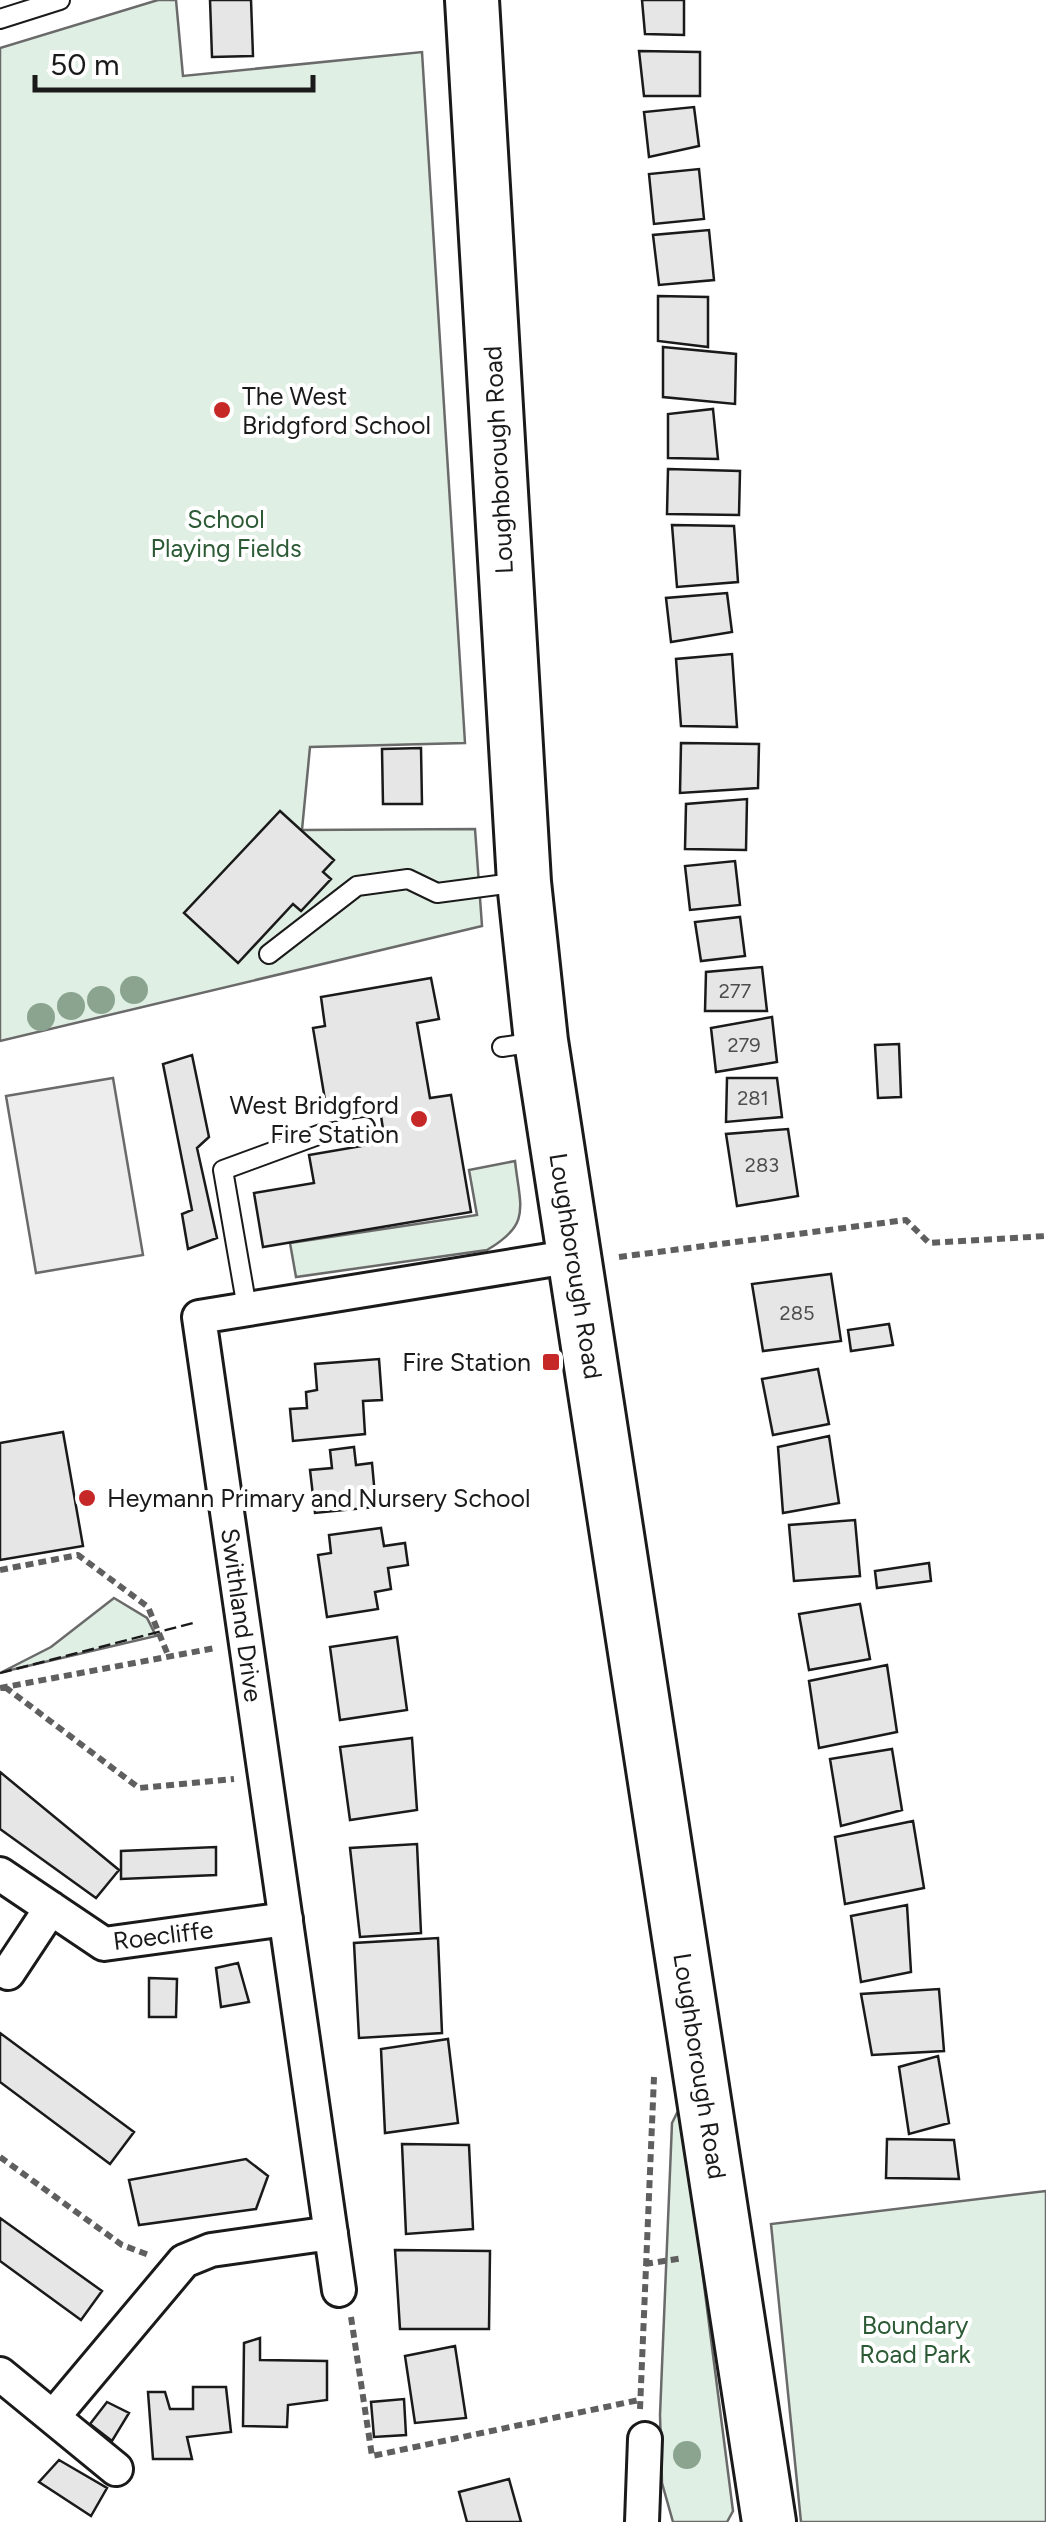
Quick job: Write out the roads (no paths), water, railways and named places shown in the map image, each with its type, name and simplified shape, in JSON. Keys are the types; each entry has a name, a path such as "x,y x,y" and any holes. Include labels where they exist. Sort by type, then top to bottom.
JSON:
{"main road":[{"name":"Loughborough Road","path":"472,0 524,882 522,1044 592,1257 769,2522"}],"street":[{"name":"Swithland Drive","path":"339,2290 199,1316 592,1257"},
{"name":"Roecliffe","path":"0,1874 104,1944 286,1919"},
{"path":"8,1973 51,1908"},
{"path":"52,2417 177,2266 211,2250 331,2233"},
{"path":"0,2374 116,2469"},
{"path":"642,2522 645,2440"}],"lane":[{"path":"0,19 60,0"},
{"path":"269,954 357,886 408,879 437,893 524,882"},
{"path":"248,1308 223,1170 320,1134 365,1128"}],"place":[{"name":"The West Bridgford School","path":"222,410"},
{"name":"West Bridgford Fire Station","path":"419,1119"},
{"name":"Fire Station","path":"551,1362"},
{"name":"Heymann Primary and Nursery School","path":"87,1498"}],"park label":[{"name":"School Playing Fields","path":"226,534"},
{"name":"Boundary Road Park","path":"915,2340"}]}
